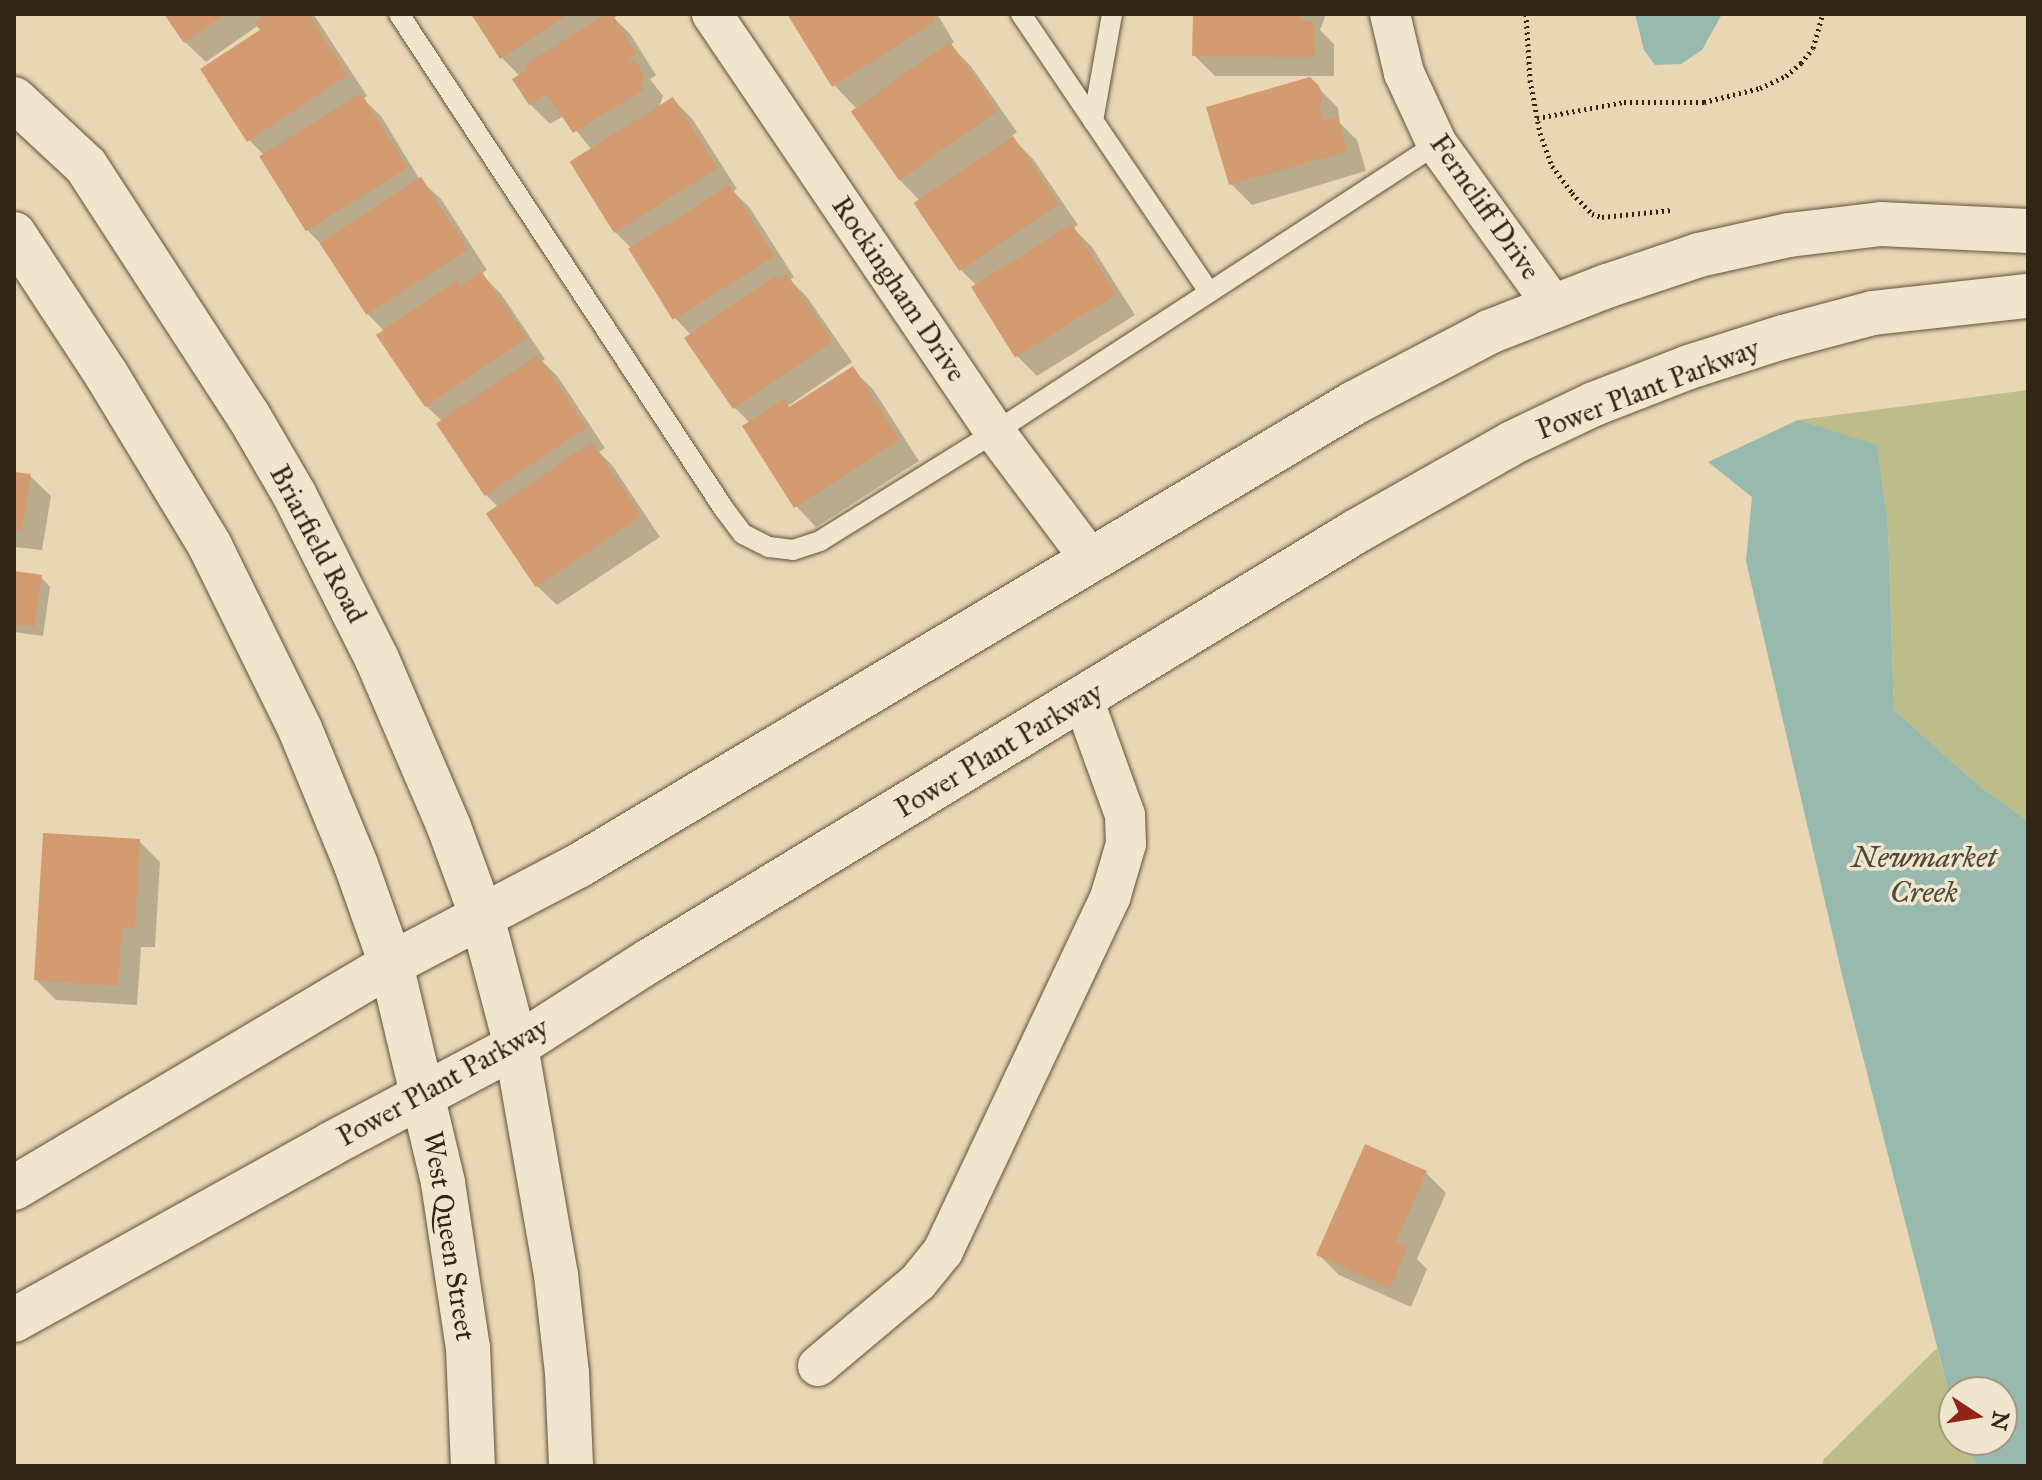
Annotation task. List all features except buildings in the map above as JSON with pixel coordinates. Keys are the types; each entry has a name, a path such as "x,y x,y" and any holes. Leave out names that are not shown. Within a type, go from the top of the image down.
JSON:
{"main road":[{"name":"Briarfield Road","path":"14,99 86,166 205,347 294,494 384,673 449,827 482,917 516,1046"},
{"path":"14,1188 391,964 578,866 1354,403 1489,332 1699,255 1789,235 1881,224 2028,231"},
{"path":"14,234 131,413 210,546 300,729 356,865 391,964"},
{"name":"Power Plant Parkway","path":"14,1320 516,1046 649,961 1355,532 1512,443 1594,404 1689,367 1873,313 1965,300 2028,296"},
{"name":"West Queen Street","path":"391,964 425,1095 443,1183 468,1348 473,1466"},
{"path":"516,1046 556,1275 567,1373 571,1466"}],"street":[{"name":"Rockingham Drive","path":"712,14 995,432 1091,560"},
{"name":"Ferncliff Drive","path":"1390,14 1404,73 1437,144 1554,306"},
{"path":"818,1366 918,1282 943,1251 1110,898 1126,844 1125,815 1083,699"}],"lane":[{"path":"399,14 743,534 769,547 793,550 820,541 995,432 1437,144"},
{"path":"1021,14 1209,292"},
{"path":"1093,121 1112,14"}],"path":[{"path":"1526,14 1530,80 1537,118 1552,166 1592,214 1602,217 1684,208"},
{"path":"1537,118 1614,103 1704,102 1760,88 1786,76 1801,63 1813,48 1823,14"}],"green space":[{"path":"2028,390 2028,821 1978,785 1894,710 1888,528 1877,446 1798,420"},
{"path":"1937,1348 1944,1376 1938,1376 1938,1456 1973,1456 1977,1466 1822,1466 1824,1459"}],"water":[{"path":"1635,14 1722,14 1702,50 1681,64 1655,65 1644,50"},
{"name":"Newmarket Creek","path":"1798,420 1877,445 1888,528 1894,710 1978,785 2028,821 2028,1466 1977,1466 1973,1456 2018,1456 2018,1376 1945,1376 1842,975 1746,561 1752,497 1708,462"}]}
